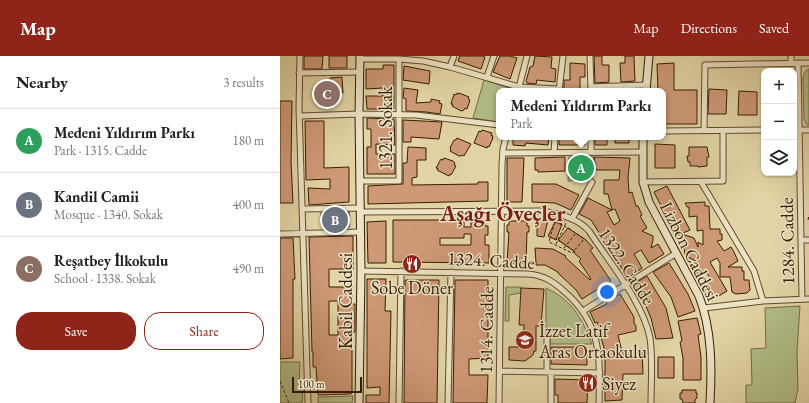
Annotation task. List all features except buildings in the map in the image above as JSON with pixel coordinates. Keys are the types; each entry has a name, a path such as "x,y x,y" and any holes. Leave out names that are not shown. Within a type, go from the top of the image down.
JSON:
{"main road":[{"path":"645,56 646,85"},
{"path":"646,85 649,56"},
{"path":"646,85 652,56"},
{"name":"Kabil Caddesi","path":"359,403 361,271 359,114 360,57"},
{"name":"Lizbon Caddesi","path":"643,140 643,182 652,210 699,296 704,308 711,352 710,403"}],"street":[{"path":"300,56 299,74 308,403"},
{"path":"450,67 454,56"},
{"path":"487,77 494,56"},
{"path":"518,88 527,56"},
{"path":"559,88 563,56"},
{"path":"590,56 590,88"},
{"path":"791,56 791,63"},
{"path":"360,57 399,59 415,58 487,77 515,88"},
{"name":"1321. Sokak","path":"360,181 399,180 399,59"},
{"name":"1284. Cadde","path":"798,63 797,130 802,299"},
{"path":"704,131 704,65 809,63"},
{"path":"299,74 359,72"},
{"path":"604,88 646,85"},
{"path":"300,116 399,114 496,125"},
{"path":"666,130 761,130"},
{"path":"797,130 809,130"},
{"path":"643,182 723,181 723,131"},
{"name":"1314. Cadde","path":"499,403 503,153 505,140"},
{"path":"554,153 555,140"},
{"path":"590,152 591,140"},
{"path":"503,153 643,152"},
{"path":"572,219 592,182"},
{"path":"701,182 754,271 763,301"},
{"name":"1322. Cadde","path":"303,209 544,212 572,219 581,224 589,231 625,285 643,317 650,339 650,403"},
{"path":"280,234 360,232"},
{"path":"801,240 809,240"},
{"path":"583,311 675,254"},
{"name":"1324. Cadde","path":"361,271 501,273 531,274 544,277 572,298 583,311 590,325 596,343 600,373 599,403"},
{"path":"399,403 401,271"},
{"path":"448,403 451,272"},
{"path":"704,308 763,301 809,299"},
{"path":"547,339 551,403"},
{"path":"500,371 600,373"}],"path":[{"path":"570,152 579,166 584,167"},
{"path":"590,152 584,167 592,182"},
{"path":"579,166 576,172 578,176 584,176 586,173"},
{"path":"808,220 809,215"},
{"path":"555,222 565,226 576,232 584,239 572,253 549,242 555,222"},
{"path":"555,244 565,226"},
{"path":"564,249 576,232"},
{"path":"550,237 558,240 574,251"},
{"path":"280,381 289,403"}],"green space":[{"path":"808,69 809,125 807,125 804,119 803,77"},
{"path":"484,80 509,88 496,88 496,122 473,118"},
{"path":"569,157 594,157 592,179 568,181"},
{"path":"506,287 521,287 521,293 509,295 509,321 505,321"},
{"path":"546,288 570,304 580,318 592,344 550,344 550,337 546,336"},
{"path":"800,306 797,352 798,389 795,403 746,403 746,385 752,385 751,349 766,348 765,308"},
{"path":"280,362 300,362 299,385 303,388 302,403 280,403"},
{"path":"353,396 352,403 318,403 318,397"}],"place":[{"name":"Reşatbey İlkokulu","path":"327,94"},
{"name":"Medeni Yıldırım Parkı","path":"581,168"},
{"name":"Kandil Camii","path":"335,220"},
{"name":"Sobe Döner","path":"412,264"},
{"name":"İzzet Latif Aras Ortaokulu","path":"525,340"},
{"name":"Siyez","path":"588,383"}],"district":[{"name":"Aşağı Öveçler","path":"503,213"}]}
